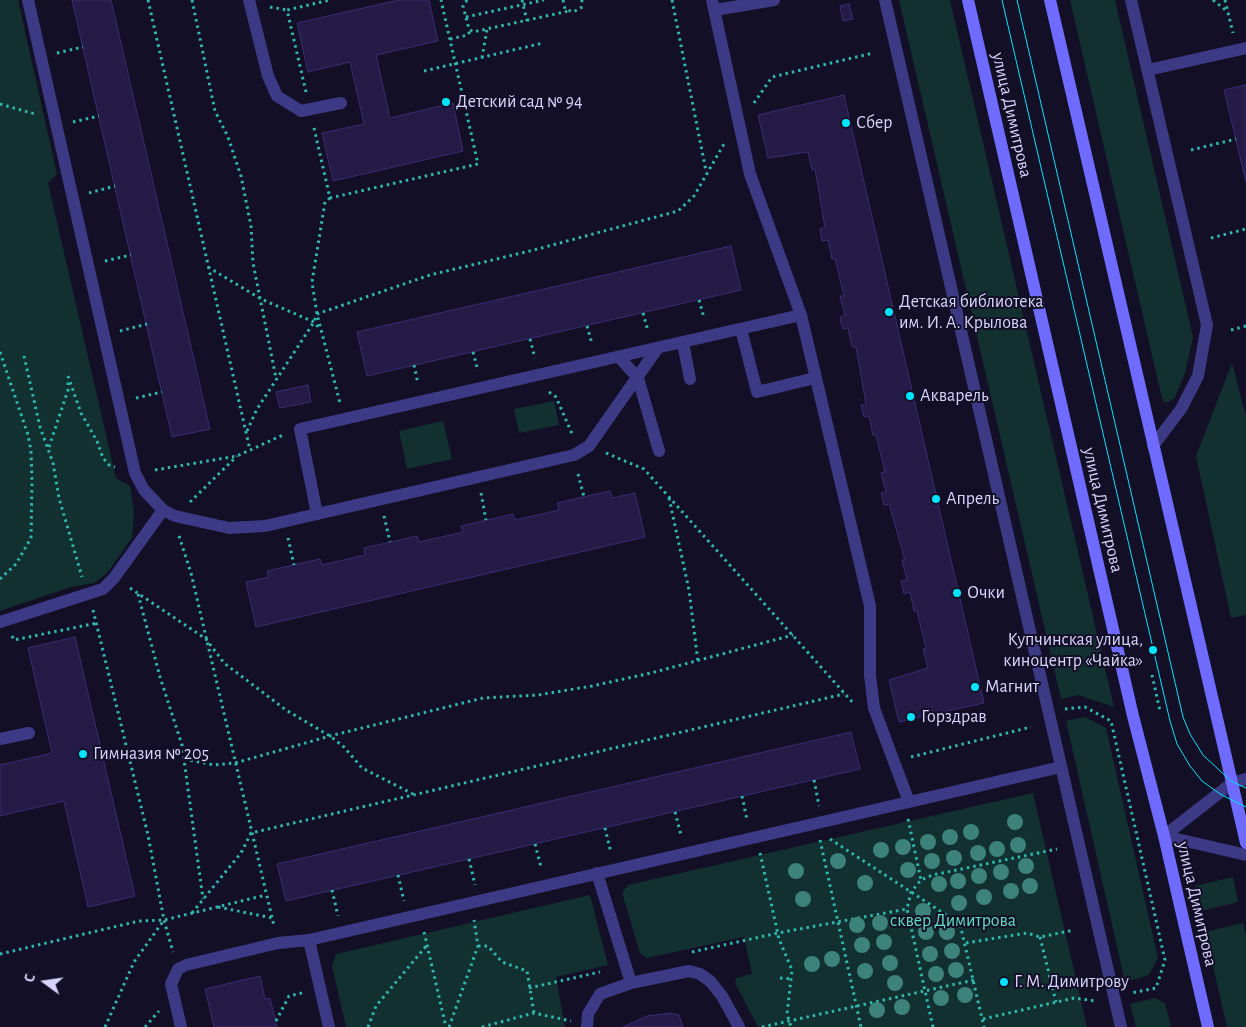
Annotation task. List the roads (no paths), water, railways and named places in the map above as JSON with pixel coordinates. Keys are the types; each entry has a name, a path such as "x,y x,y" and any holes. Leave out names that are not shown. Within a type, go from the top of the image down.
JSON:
{"street":[{"path":"28,0 135,473 148,495 163,510 175,516 229,528 266,526 478,478 581,451 638,378 657,349"},
{"path":"249,0 268,76 276,96 301,111 341,103"},
{"path":"774,0 713,5 738,126 754,188 801,315 870,606 870,675 874,708 909,802"},
{"path":"885,0 1121,1027"},
{"name":"улица Димитрова","path":"968,0 1133,716 1164,836 1208,1027"},
{"path":"1050,0 1246,843"},
{"path":"1131,0 1207,325 1198,376 1181,410 1153,446"},
{"path":"1148,70 1246,48"},
{"path":"317,514 300,429 801,315"},
{"path":"742,328 757,392 815,378"},
{"path":"683,343 690,379"},
{"path":"619,357 638,378 659,451"},
{"path":"2,622 103,589 114,578 163,510"},
{"path":"0,740 29,733"},
{"path":"181,1027 171,984 178,969 186,965 278,943 309,940 1061,767"},
{"path":"1164,836 1232,783 1246,779"},
{"path":"1164,836 1246,856"},
{"path":"597,873 630,983"},
{"path":"309,940 329,1027"},
{"path":"587,1025 588,1014 600,994 630,983 689,971 700,974 710,981 722,996 739,1027"}],"tram line":[{"path":"1002,0 1170,721 1177,744 1190,766 1202,781 1220,794 1246,807"},
{"path":"1017,0 1183,717 1190,734 1203,755 1231,781 1246,788"}],"place":[{"name":"Детский сад № 94","path":"446,102"},
{"name":"Сбер","path":"846,123"},
{"name":"Детская библиотека им. И. А. Крылова","path":"889,312"},
{"name":"Акварель","path":"910,396"},
{"name":"Апрель","path":"936,499"},
{"name":"Очки","path":"957,593"},
{"name":"Купчинская улица, киноцентр «Чайка»","path":"1153,650"},
{"name":"Магнит","path":"975,687"},
{"name":"Горздрав","path":"911,717"},
{"name":"Гимназия № 205","path":"83,754"},
{"name":"Г. М. Димитрову","path":"1004,982"}],"park label":[{"name":"сквер Димитрова","path":"953,921"}]}
